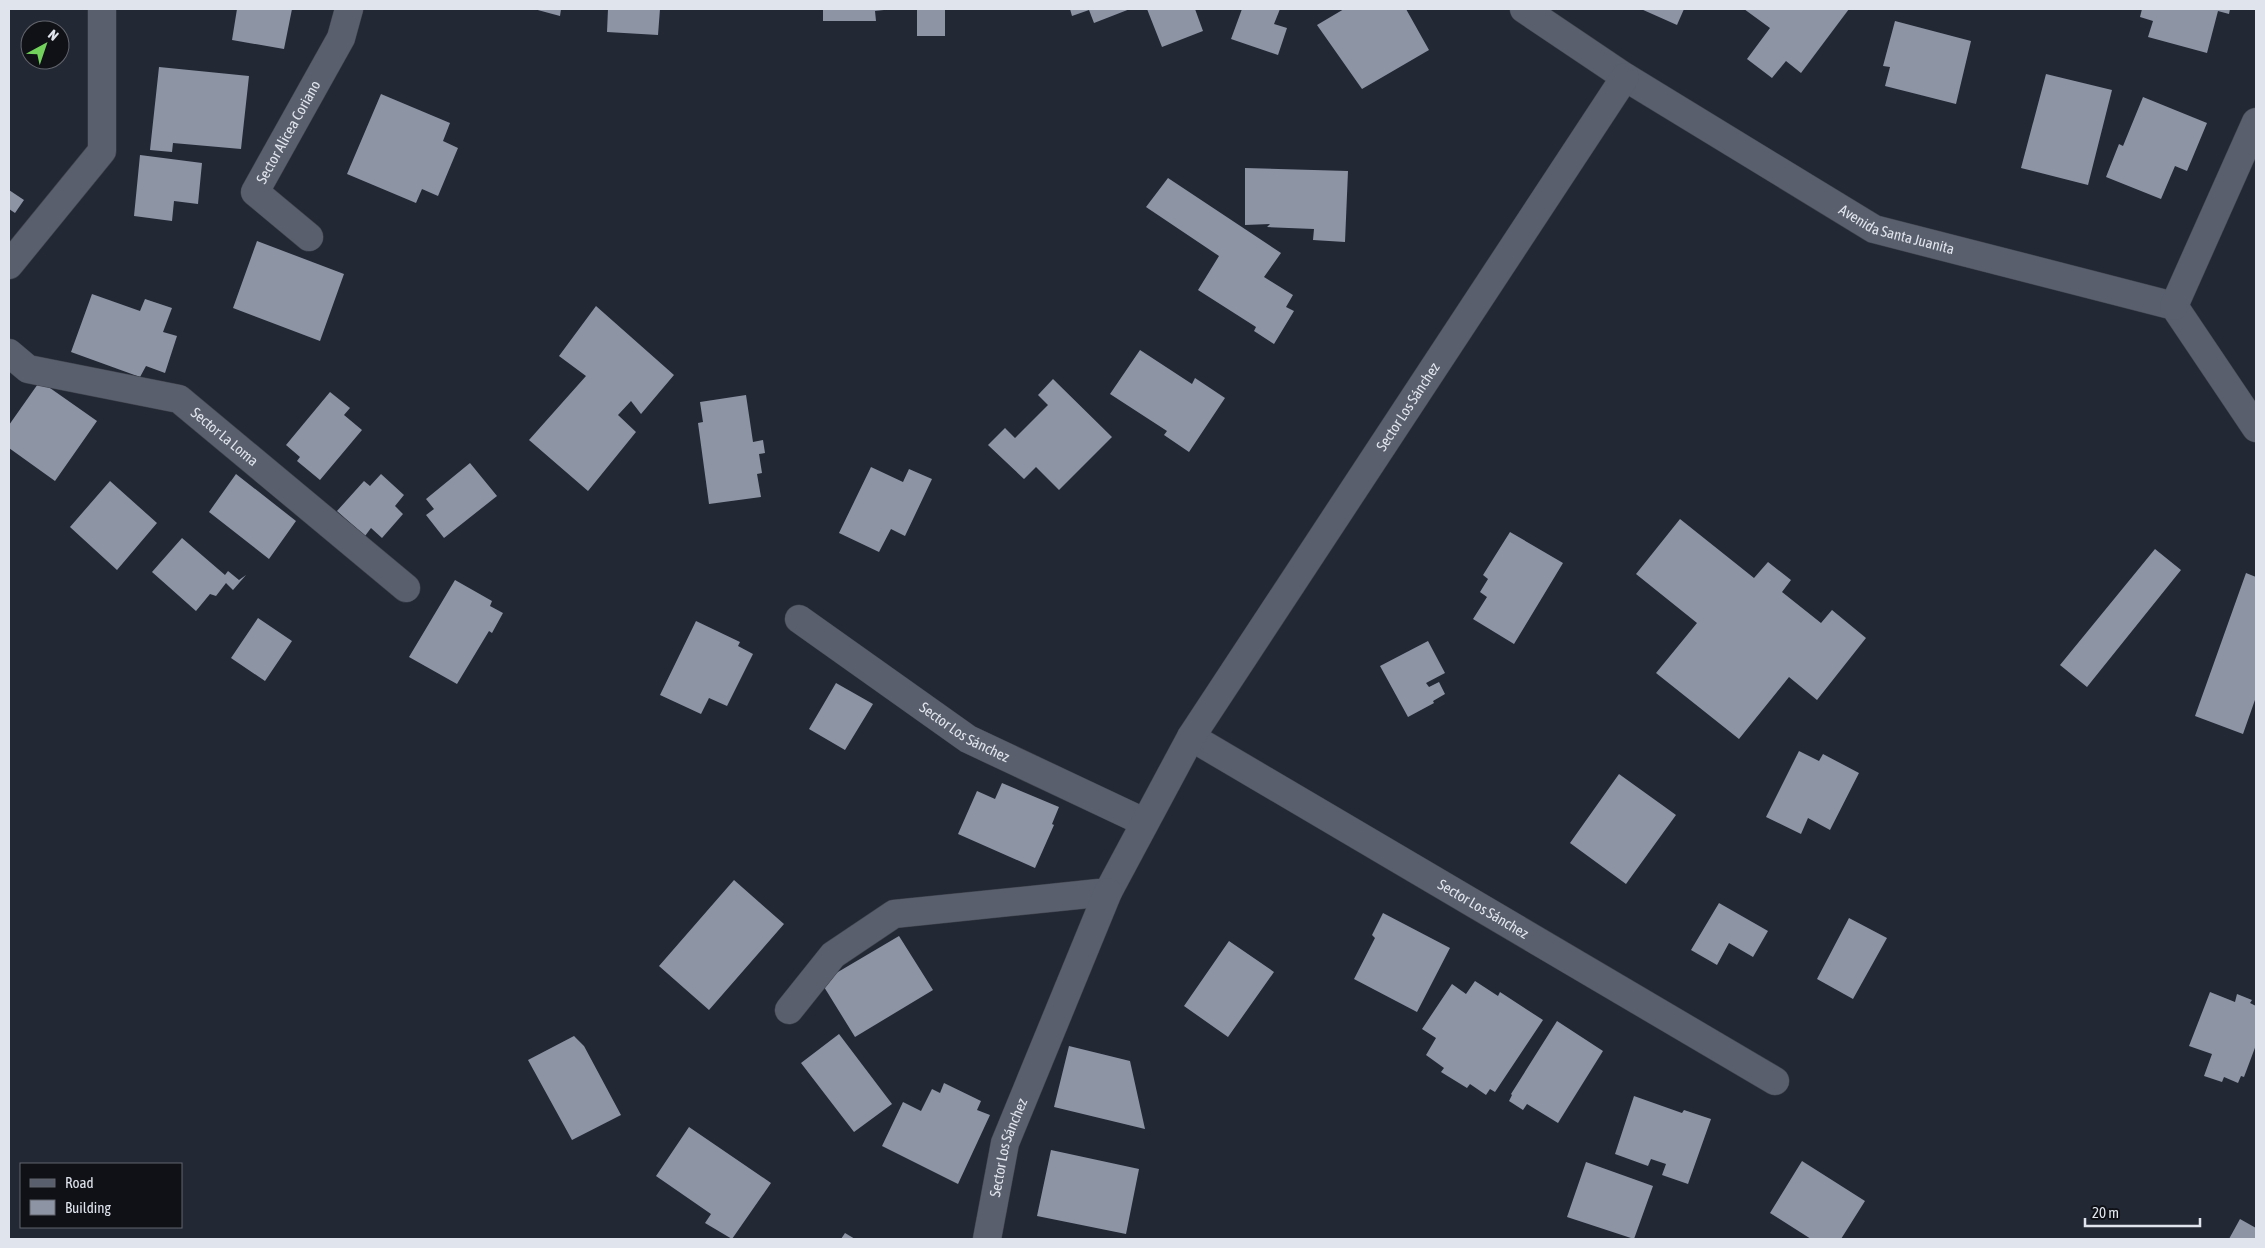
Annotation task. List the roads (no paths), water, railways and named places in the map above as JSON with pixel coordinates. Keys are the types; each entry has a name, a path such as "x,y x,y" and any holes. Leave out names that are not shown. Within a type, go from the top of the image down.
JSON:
{"street":[{"path":"9,265 102,151 102,9"},
{"name":"Sector Alicea Coriano","path":"309,237 255,192 341,38 349,9"},
{"name":"Avenida Santa Juanita","path":"1524,9 1626,77 1874,229 2174,306"},
{"name":"Sector Los Sánchez","path":"987,1239 1005,1143 1108,892 1144,822 1191,737 1626,77"},
{"path":"2256,122 2174,306 2256,428"},
{"name":"Sector La Loma","path":"9,353 28,369 179,399 406,588"},
{"name":"Sector Los Sánchez","path":"799,618 968,739 1144,822"},
{"name":"Sector Los Sánchez","path":"1191,737 1775,1081"},
{"path":"789,1010 832,955 894,914 1108,892"}]}
